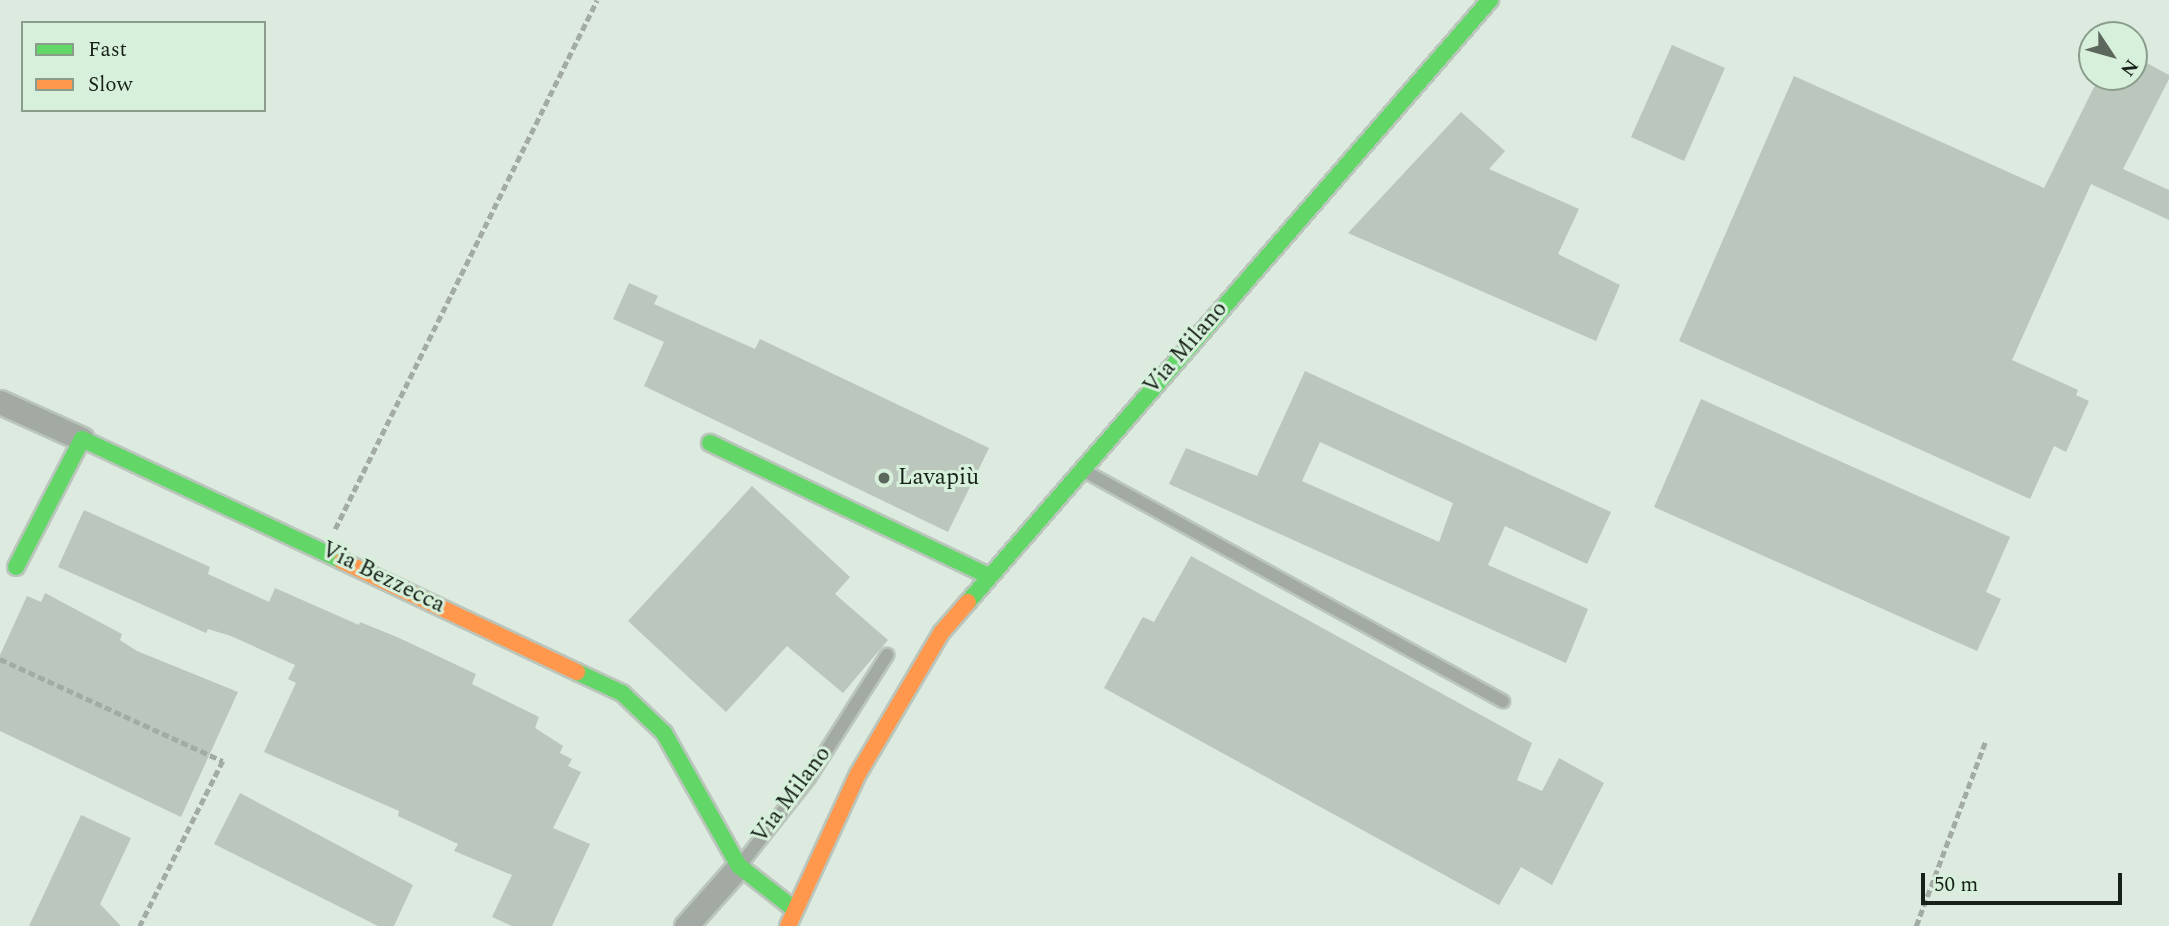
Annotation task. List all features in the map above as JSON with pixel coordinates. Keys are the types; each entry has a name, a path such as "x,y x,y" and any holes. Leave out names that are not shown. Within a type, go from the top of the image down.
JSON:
{"street":[{"name":"Via Milano","path":"788,926 858,774 941,633 987,575 1490,0"},
{"path":"0,402 82,439 16,567"},
{"name":"Via Bezzecca","path":"82,439 328,551 622,693 664,733 738,866"},
{"path":"710,443 987,575"},
{"name":"Via Milano","path":"685,926 738,866"},
{"path":"738,866 794,909"}],"lane":[{"path":"1080,469 1503,701"},
{"name":"Via Milano","path":"738,866 809,778 887,655"}],"path":[{"path":"328,551 339,514 597,0"},
{"path":"0,659 223,761 140,926"},
{"path":"1916,926 1986,740"}],"building":[{"path":"1672,45 1725,68 1684,161 1631,137"},
{"path":"2148,64 2169,75 2123,169 2169,190 2169,220 2091,184 2012,360 2078,390 2076,395 2089,401 2066,452 2054,446 2030,499 1679,341 1794,76 2044,188 2092,91 2148,91"},
{"path":"1461,112 1505,151 1489,169 1579,209 1558,254 1620,285 1596,341 1348,233"},
{"path":"629,283 658,296 654,304 755,349 760,339 989,448 948,532 644,386 664,342 613,319"},
{"path":"1305,371 1611,512 1587,564 1505,526 1488,565 1588,609 1566,663 1169,484 1186,448 1257,476","holes":["1320,442 1453,503 1439,542 1302,481"]},
{"path":"1701,399 2010,537 1986,592 2001,599 1977,651 1654,507"},
{"path":"752,486 850,577 835,594 888,640 843,693 787,646 726,712 628,621"},
{"path":"84,510 210,567 208,574 269,602 275,588 359,625 360,622 397,637 476,674 472,684 539,717 535,728 563,746 560,753 572,759 568,766 581,772 553,828 590,844 552,926 512,926 492,917 512,875 454,851 458,844 398,816 399,811 264,752 296,683 288,679 295,665 231,636 208,629 206,633 58,567"},
{"path":"1191,556 1532,743 1517,780 1542,791 1559,758 1604,783 1552,885 1521,867 1499,905 1104,688 1141,620 1143,617 1154,622"},
{"path":"45,593 122,634 120,640 137,651 238,692 181,817 0,731 0,655 27,596 41,602"},
{"path":"240,793 413,885 394,926 378,926 214,844"},
{"path":"81,815 131,838 100,904 121,926 29,926"}],"traffic: fast":[{"path":"968,602 1490,0"},
{"path":"16,567 82,439 342,561"},
{"path":"710,443 987,575"},
{"path":"577,672 622,693 664,733 739,866 794,909"}],"traffic: slow":[{"path":"342,561 577,672"},
{"path":"788,926 858,774 941,633 968,602"}],"place":[{"name":"Lavapiù","path":"884,478"}]}
